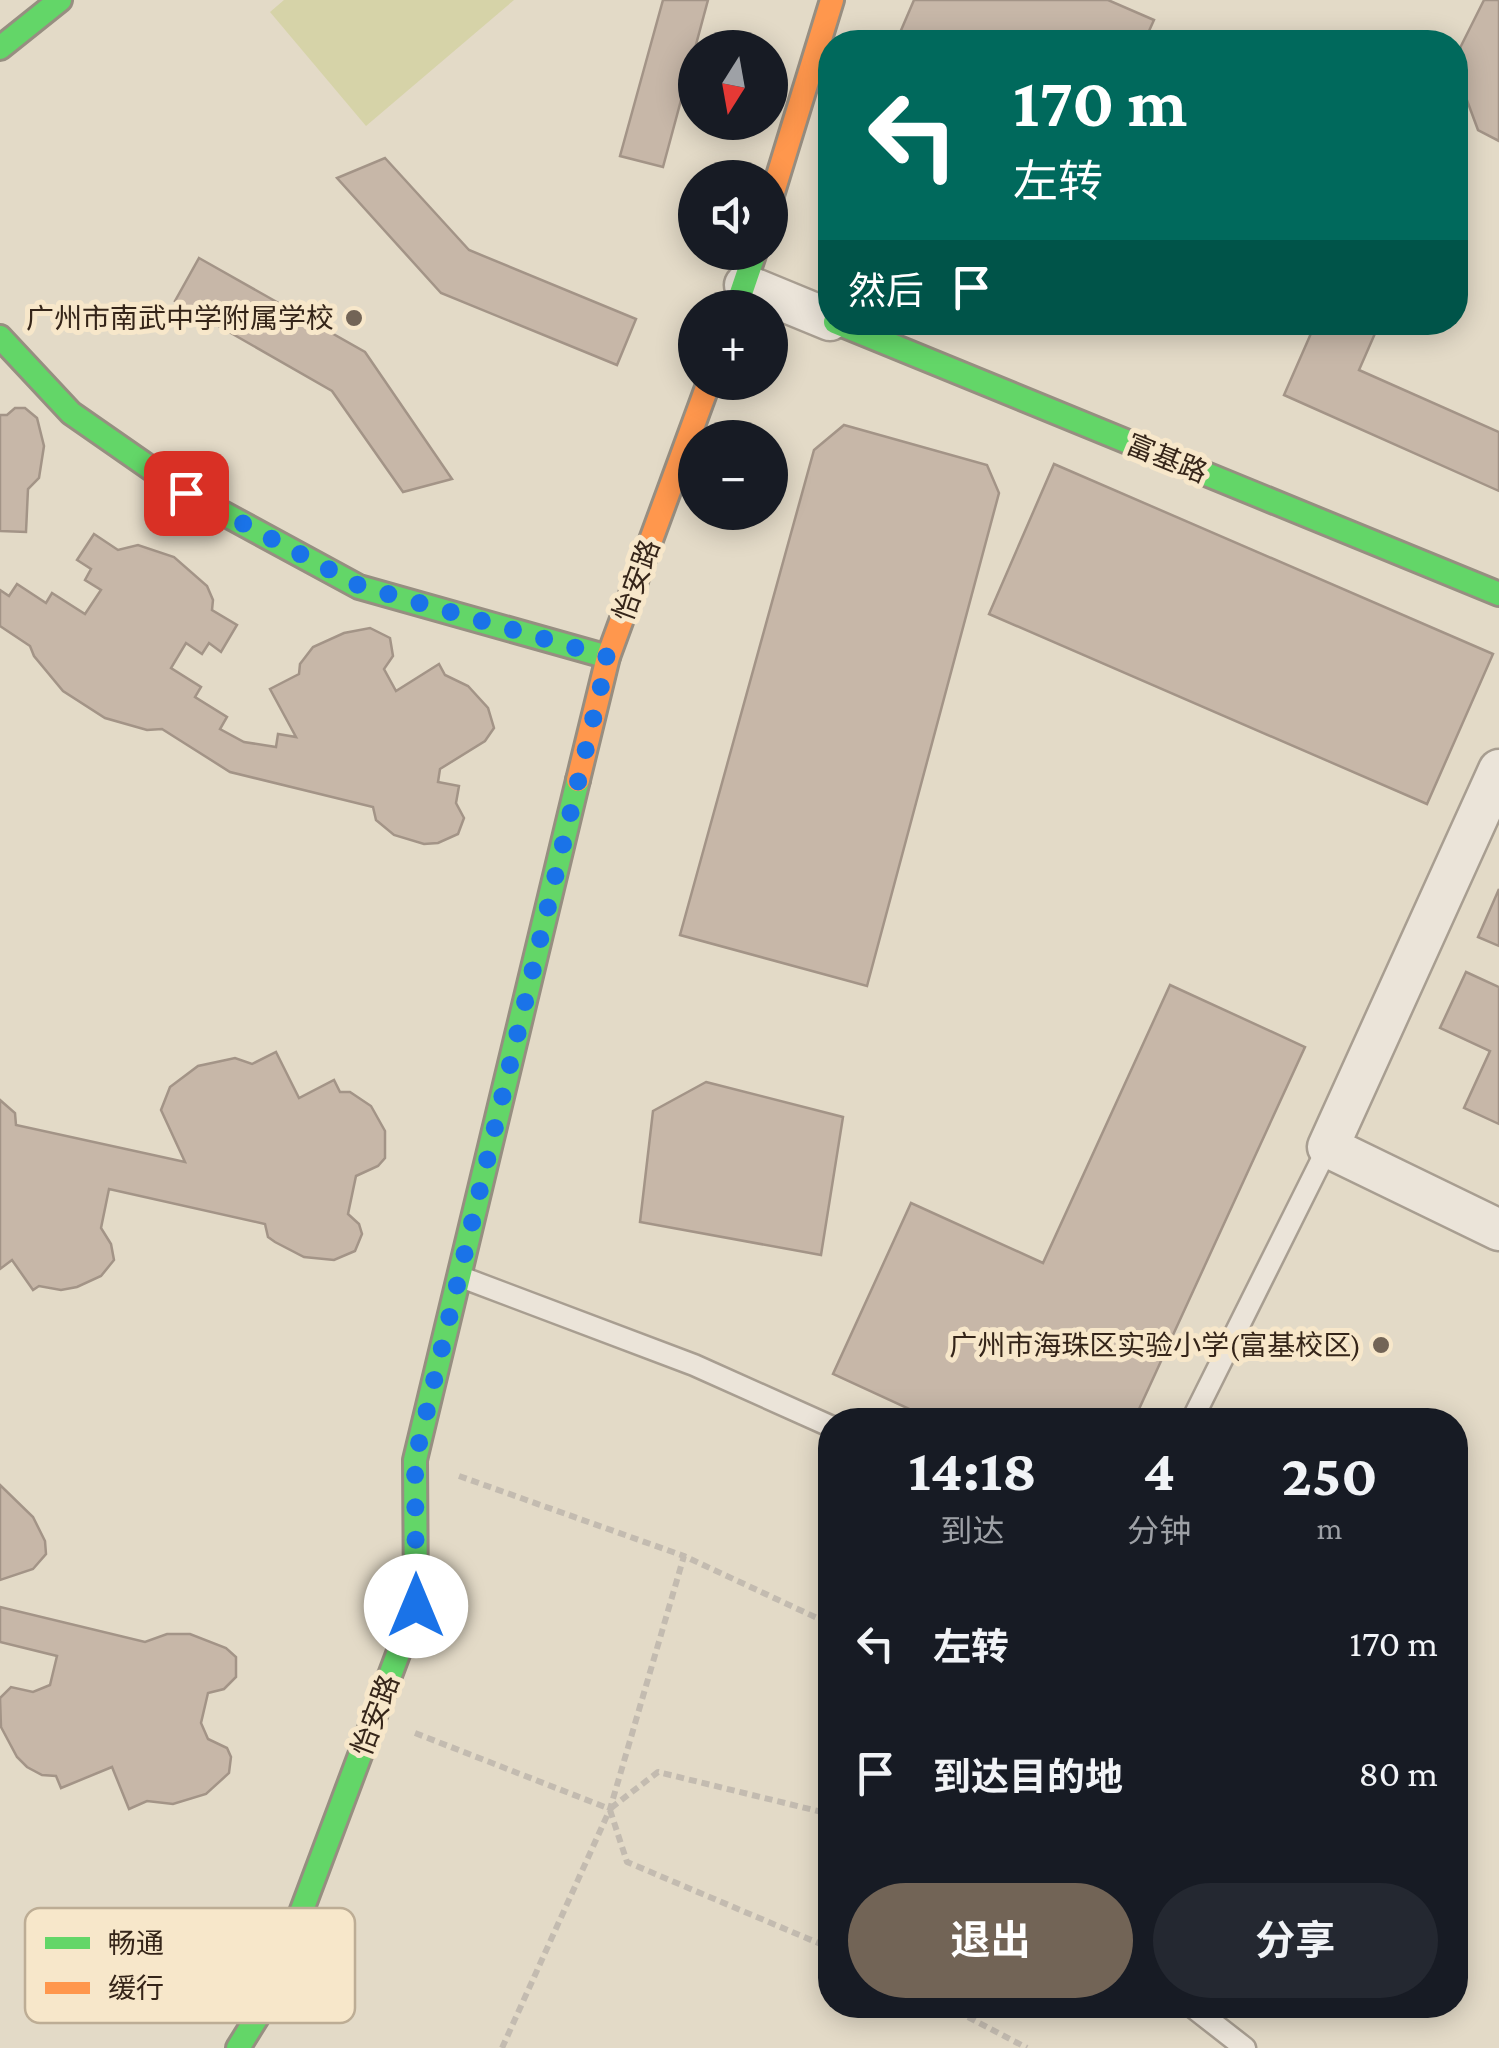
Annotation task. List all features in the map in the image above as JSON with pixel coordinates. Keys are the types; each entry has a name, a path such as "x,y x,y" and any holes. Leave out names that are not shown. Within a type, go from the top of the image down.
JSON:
{"street":[{"path":"0,48 60,0"},
{"path":"823,30 832,0"},
{"path":"783,160 818,46"},
{"name":"富基路","path":"745,282 818,314"},
{"name":"富基路","path":"867,335 1499,594"},
{"path":"0,337 71,413 186,493 360,586 608,657"},
{"name":"怡安路","path":"303,1908 416,1606 415,1460 608,657 702,400"},
{"path":"1499,770 1328,1147 1499,1230"},
{"name":"怡安路","path":"238,2048 254,2023"}],"lane":[{"path":"1198,1408 1328,1147"},
{"path":"459,1276 694,1365 818,1421"},
{"path":"1207,2018 1245,2048"}],"path":[{"path":"415,1460 684,1556 818,1618"},
{"path":"502,2048 610,1809 684,1556"},
{"path":"374,1718 610,1809"},
{"path":"610,1809 658,1772 818,1811"},
{"path":"610,1809 627,1862 818,1943"},
{"path":"970,2018 1027,2048"}],"shaded area":[{"path":"284,0 514,0 366,126 270,12"}],"building":[{"path":"663,0 708,0 700,30 678,30 678,111 663,167 620,156"},
{"path":"914,0 1108,0 1154,20 1149,30 901,30"},
{"path":"1484,0 1499,0 1499,141 1478,130 1468,103 1468,32"},
{"path":"385,158 469,250 636,319 617,365 441,293 337,178"},
{"path":"199,258 365,352 452,479 403,492 332,391 175,301"},
{"path":"1310,335 1374,335 1359,370 1499,432 1499,491 1284,395"},
{"path":"25,408 37,418 44,446 39,478 28,489 26,532 0,531 0,415"},
{"path":"844,425 987,465 999,493 867,986 680,935 814,450"},
{"path":"1054,464 1493,654 1427,804 989,614"},
{"path":"94,534 118,550 138,545 174,557 207,586 213,600 212,610 237,625 221,652 209,643 202,654 186,643 171,668 201,687 195,697 227,717 220,729 244,742 276,747 278,734 296,737 270,689 299,674 300,664 313,647 344,633 370,628 390,638 393,656 384,669 396,691 439,664 445,675 468,686 488,708 494,728 485,741 440,769 438,782 459,786 456,803 464,818 458,834 424,844 394,835 376,820 373,807 230,772 162,729 147,730 105,718 63,691 30,646 0,626 0,590 9,596 17,584 46,603 52,593 85,614 101,590 85,580 91,569 77,560"},
{"path":"1499,889 1499,946 1478,937"},
{"path":"1466,972 1499,987 1499,1124 1464,1108 1490,1051 1440,1028"},
{"path":"1170,985 1305,1047 1140,1408 907,1408 833,1374 911,1203 1043,1263"},
{"path":"276,1052 299,1098 334,1080 340,1092 350,1092 371,1106 385,1131 385,1158 378,1166 356,1176 348,1214 359,1224 362,1234 355,1251 334,1260 304,1257 268,1237 265,1224 109,1189 101,1228 111,1244 114,1260 101,1276 77,1287 61,1290 39,1286 33,1290 12,1260 0,1269 0,1100 15,1113 16,1125 185,1162 161,1110 170,1087 198,1066 235,1058 252,1064"},
{"path":"706,1082 843,1117 821,1255 640,1222 653,1111"},
{"path":"0,1485 33,1517 45,1541 46,1554 33,1569 0,1580"},
{"path":"0,1607 145,1642 167,1634 190,1634 226,1648 236,1657 236,1677 224,1689 208,1693 201,1723 208,1739 227,1748 231,1757 229,1773 206,1794 173,1804 147,1801 129,1809 112,1767 61,1788 56,1776 42,1775 27,1767 1,1727 0,1698 11,1687 33,1692 50,1685 57,1656 0,1642"}],"traffic: fast":[{"path":"0,48 60,0"},
{"path":"742,290 749,270"},
{"path":"867,335 1499,594"},
{"path":"0,337 71,413 186,493 359,587 608,657"},
{"path":"303,1908 416,1606 415,1460 578,780"},
{"path":"238,2048 254,2023"}],"traffic: slow":[{"path":"823,30 832,0"},
{"path":"783,160 818,46"},
{"path":"578,780 608,657 702,400"}],"place":[{"name":"广州市南武中学附属学校","path":"354,318"},
{"name":"广州市海珠区实验小学(富基校区)","path":"1381,1345"}],"route":[{"path":"186,493 360,586 608,657 415,1460 416,1606"}]}
